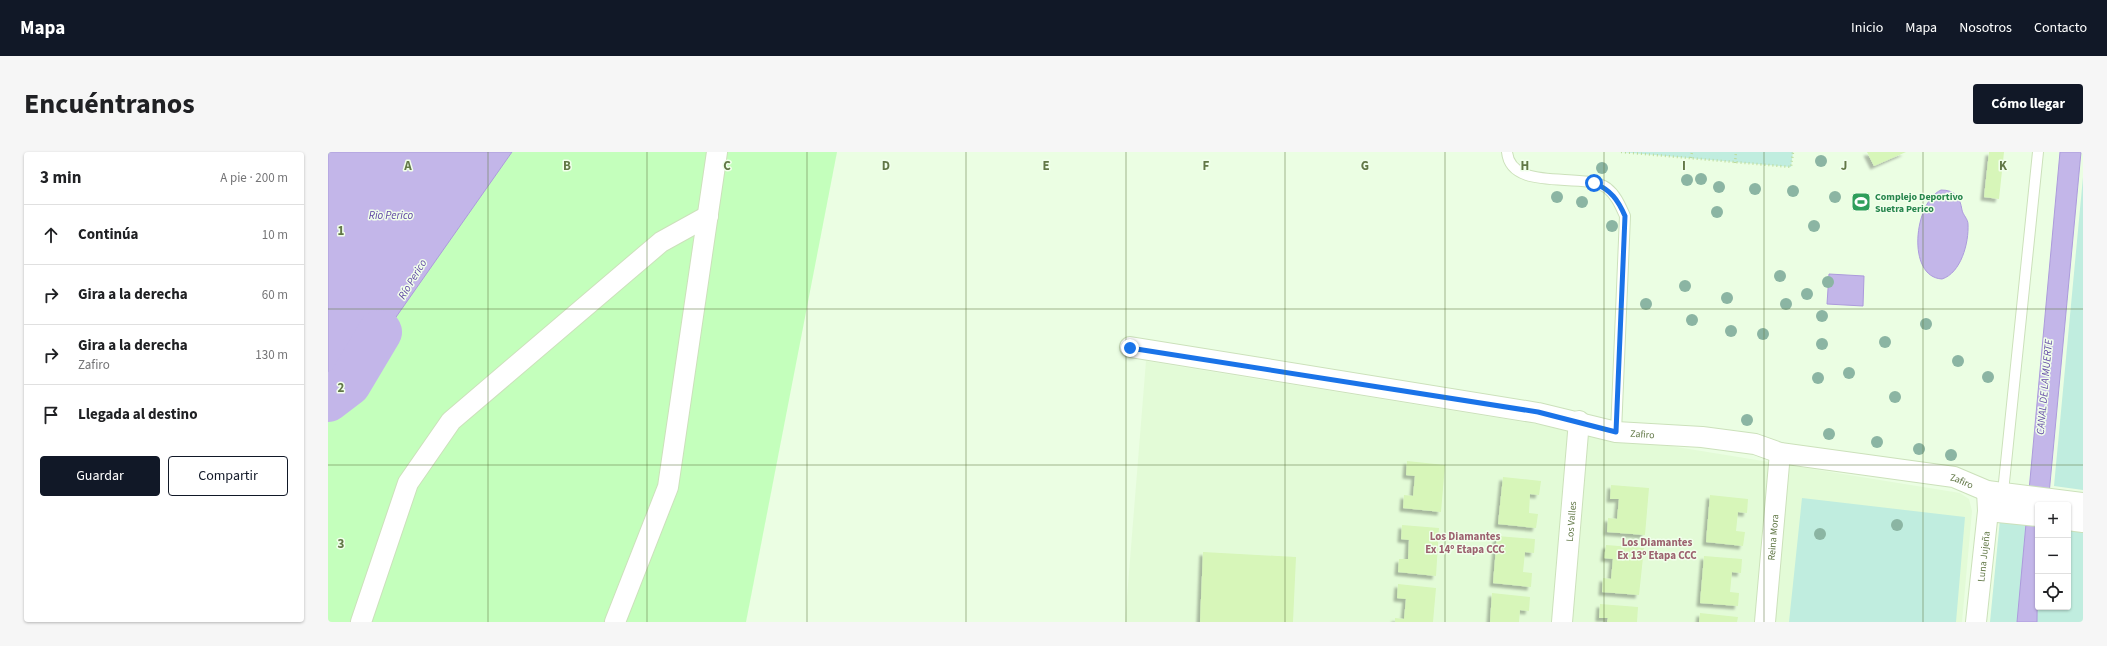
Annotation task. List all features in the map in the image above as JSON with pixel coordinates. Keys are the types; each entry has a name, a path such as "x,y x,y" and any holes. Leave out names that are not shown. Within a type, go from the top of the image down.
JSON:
{"street":[{"path":"615,622 668,487 717,152"},
{"path":"361,622 377,569 408,483 451,421 662,242 708,216"},
{"name":"Zafiro","path":"1130,348 1419,393 1579,421 1616,432 1702,437 1756,444 1780,453 1954,477 2009,503 2053,499 2083,503"},
{"name":"Los Valles","path":"1562,622 1579,421"},
{"name":"Reina Mora","path":"1765,622 1780,453"},
{"name":"Luna Jujeña","path":"1976,622 2009,503"},
{"path":"2071,520 2083,522"}],"lane":[{"path":"1507,152 1507,157 1516,169 1528,175 1594,183 1606,188 1617,199 1625,216 1616,432"},
{"path":"2009,503 2038,152"}],"path":[{"path":"1621,152 1791,167 1793,152"},
{"path":"1691,158 1692,152"},
{"path":"1735,163 1736,152"}],"shaded area":[{"path":"1621,152 1793,152 1791,167"},
{"path":"2083,177 2083,490 2054,486"},
{"path":"1146,361 1960,493 1969,499 1972,511 1962,622 1125,622"},
{"path":"1802,498 1965,517 1956,622 1789,622"},
{"path":"2000,519 2035,524 2035,610 2071,610 2071,528 2083,530 2083,622 1990,622"}],"sand":[{"path":"328,152 837,152 746,622 328,622"}],"water":[{"name":"Rio Perico","path":"328,152 512,152 349,384 328,400"},
{"name":"CANAL DE LA MUERTE","path":"2060,152 2081,152 2048,502 2035,502 2035,610 2037,610 2037,622 2017,622"},
{"path":"1941,190 1950,191 1956,195 1960,201 1968,224 1967,240 1959,264 1949,276 1942,279 1931,275 1923,266 1919,253 1918,238 1920,223 1925,209 1932,197"},
{"path":"1829,274 1864,276 1863,306 1827,304"}],"building":[{"path":"1867,152 1906,152 1874,166"},
{"path":"1989,152 2004,152 1999,199 1984,197"},
{"path":"1407,461 1445,465 1441,512 1403,508 1404,495 1413,496 1415,476 1406,475"},
{"path":"1503,477 1541,481 1539,495 1530,494 1529,513 1538,514 1536,528 1498,524"},
{"path":"1611,485 1649,488 1645,535 1607,532 1608,518 1617,519 1619,499 1610,499"},
{"path":"1710,495 1748,499 1747,513 1738,512 1736,531 1745,532 1743,546 1706,542"},
{"path":"1402,525 1439,528 1436,576 1398,572 1399,559 1408,559 1409,540 1401,539"},
{"path":"1497,536 1535,539 1534,553 1525,552 1523,572 1532,573 1531,587 1493,583"},
{"path":"1606,545 1644,548 1639,595 1602,592 1603,578 1611,579 1613,559 1604,558"},
{"path":"1203,552 1296,557 1293,622 1200,622"},
{"path":"1704,556 1742,559 1741,573 1732,572 1730,592 1739,593 1738,606 1700,603"},
{"path":"1398,584 1436,588 1433,622 1395,622 1395,618 1404,619 1406,599 1397,598"},
{"path":"1492,593 1530,597 1529,611 1520,610 1519,622 1490,622"},
{"path":"1600,604 1638,607 1637,622 1607,622 1608,618 1599,618"},
{"path":"1700,613 1738,617 1737,622 1699,622"}],"waterway":[{"name":"Río Perico","path":"328,400 349,384 380,332"}],"place":[{"name":"Complejo Deportivo Suetra Perico","path":"1861,202"}],"district":[{"name":"Los Diamantes Ex 14º Etapa CCC","path":"1465,542"},
{"name":"Los Diamantes Ex 13º Etapa CCC","path":"1657,548"}],"route":[{"path":"1130,348 1538,412 1579,421 1616,432 1625,216 1617,199 1606,188 1594,183"}]}
